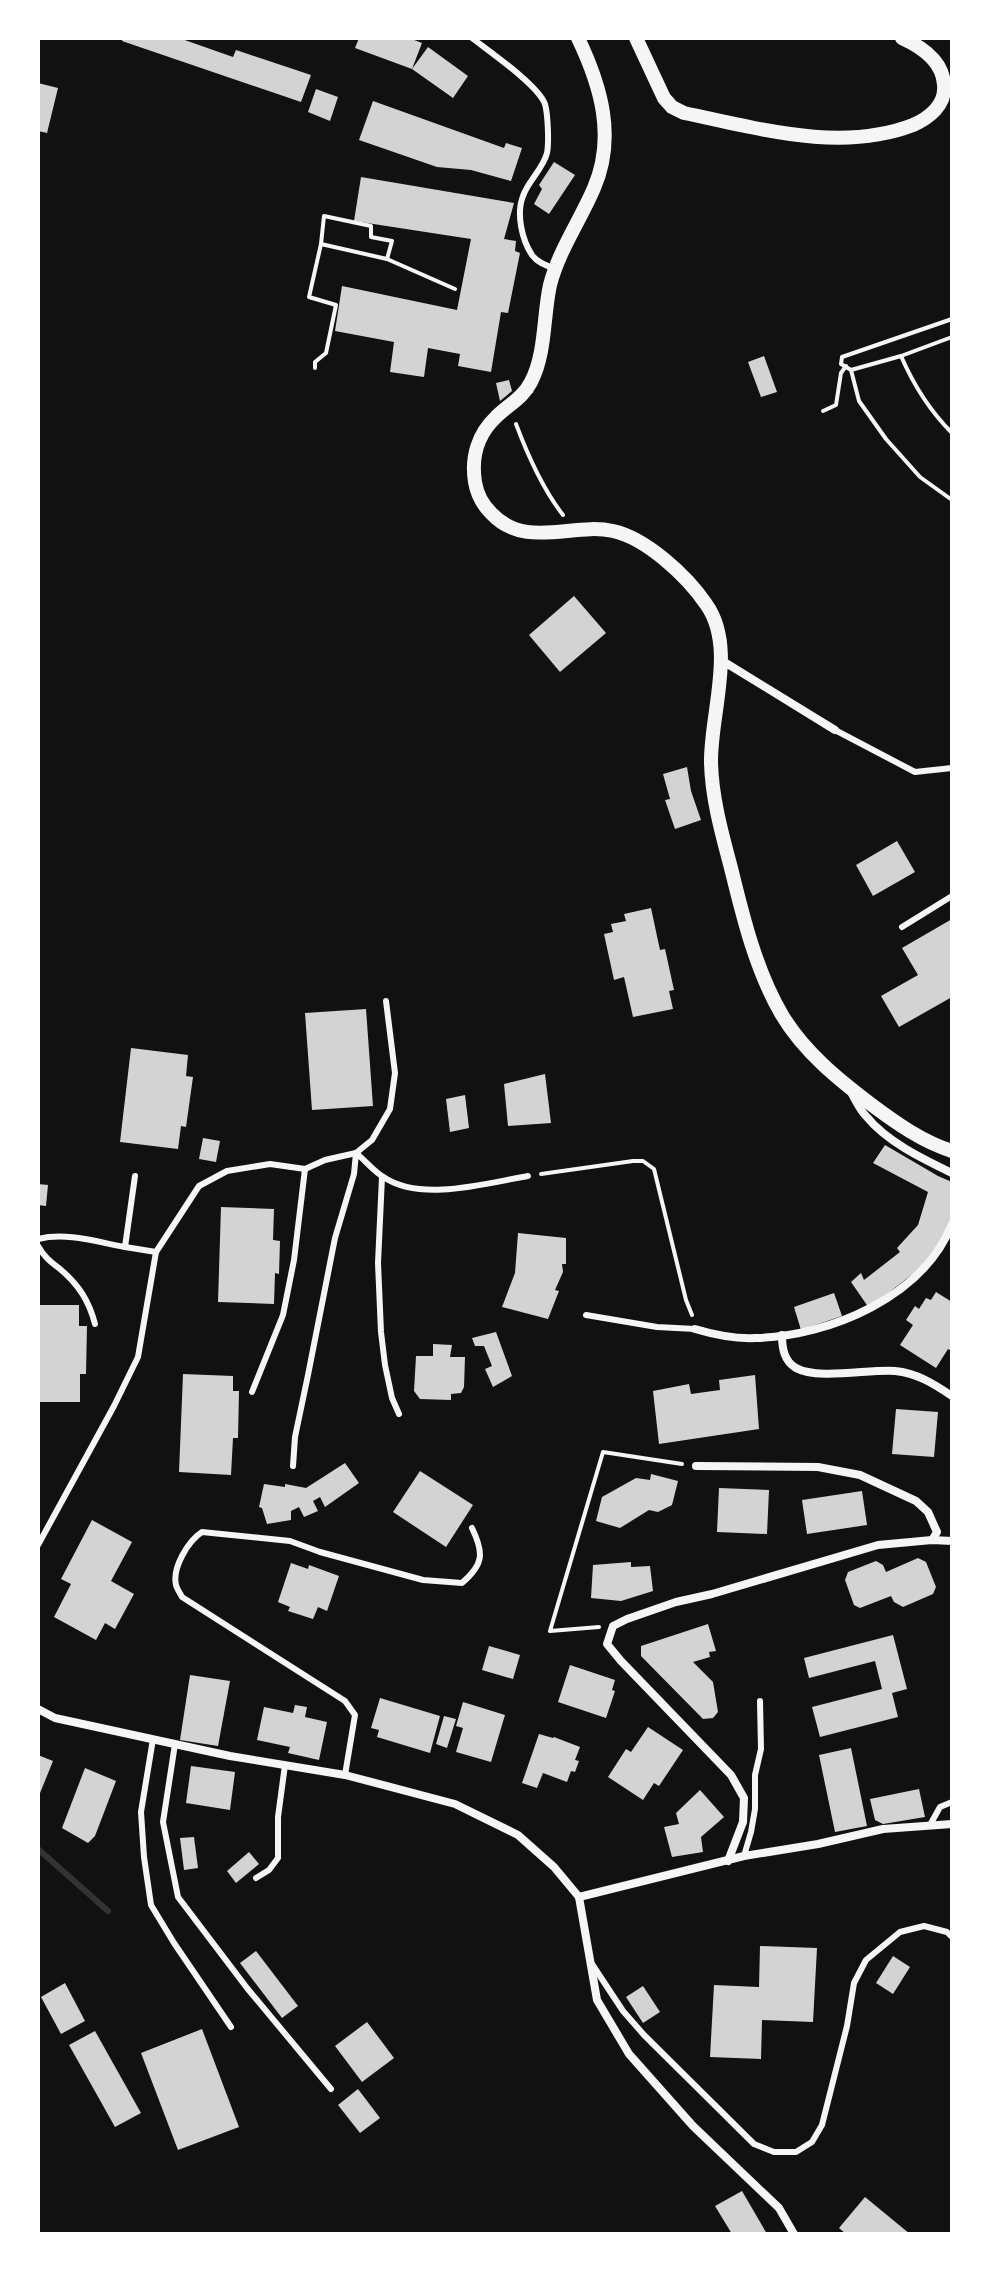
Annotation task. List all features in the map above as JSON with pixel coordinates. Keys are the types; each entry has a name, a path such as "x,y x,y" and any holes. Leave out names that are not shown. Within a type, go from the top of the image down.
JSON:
{"street":[{"path":"578,38 598,89 605,122 605,148 593,190 567,239 550,285 537,368 523,395 495,418 484,432 476,449 475,484 482,503 494,517 511,527 531,533 611,530 637,539 674,568 706,604 716,619 721,660 713,726 712,779 741,909 757,960 782,1016 797,1037 845,1084 909,1130 952,1151"},
{"path":"636,38 664,98 684,113 771,131 835,137 898,130 923,121 934,112 945,87 942,73 934,59 921,47 902,38"},
{"path":"721,660 835,730"},
{"path":"845,1084 866,1116 887,1135 952,1173"},
{"path":"695,1329 719,1336 755,1339 792,1335 849,1318 890,1297 927,1264 940,1248 952,1224"},
{"path":"782,1335 782,1348 796,1368 816,1373 895,1371 913,1374 952,1396"},
{"path":"696,1466 818,1467 860,1475 916,1501 928,1512 937,1532 932,1540"},
{"path":"728,1861 743,1822 744,1798 731,1775 607,1644 613,1626 676,1602 878,1545 952,1541"},
{"path":"38,1709 55,1718 175,1744 345,1775 455,1804 518,1835 554,1867 579,1897 597,2000 629,2054 693,2126 779,2208 794,2234"},
{"path":"579,1897 744,1856 883,1829 952,1824"}],"lane":[{"path":"472,38 521,76 544,101 547,154 522,198 520,216 524,239 533,256 555,270"},
{"path":"835,730 915,772 952,768"},
{"path":"902,927 952,896"},
{"path":"38,1545 138,1357 156,1252 199,1186 227,1171 270,1164 305,1169 325,1160 356,1153 372,1140 390,1109 395,1073 386,1001"},
{"path":"356,1153 382,1177 420,1190 528,1176"},
{"path":"293,1466 298,1421 335,1238 354,1174 356,1153"},
{"path":"252,1392 283,1315 294,1260 305,1169"},
{"path":"125,1247 135,1176"},
{"path":"382,1177 378,1263 381,1332 387,1376 399,1414"},
{"path":"38,1239 76,1237 156,1252"},
{"path":"38,1246 43,1256 74,1282 89,1302 95,1324"},
{"path":"586,1315 644,1325 695,1329"},
{"path":"345,1775 354,1722 352,1709 345,1701 182,1597 175,1579 186,1547 202,1532 290,1541 423,1580 462,1583 476,1571 481,1547 472,1528"},
{"path":"744,1856 753,1820 755,1775 761,1749 760,1701"},
{"path":"153,1739 141,1812 151,1905 231,2027"},
{"path":"175,1744 163,1822 178,1897 247,1988 331,2089"},
{"path":"256,1878 269,1870 278,1858 278,1817 285,1765"},
{"path":"930,1825 940,1807 952,1802"},
{"path":"590,1961 623,2011 644,2035 754,2144 774,2152 796,2152 812,2142 822,2125 847,2026 854,1983 866,1960 900,1932 924,1926 947,1932 952,1937"}],"path":[{"path":"315,368 315,362 326,353 336,305 309,297 324,216 371,226 371,237 392,241 387,259"},
{"path":"321,244 387,259 455,289"},
{"path":"952,319 842,357 841,364 848,368 859,401 886,439 920,477 952,500"},
{"path":"823,411 836,405 841,373 848,368 901,356 952,337"},
{"path":"901,356 913,384 935,416 952,433"},
{"path":"509,407 551,500 574,531"},
{"path":"528,1176 633,1161 649,1164 656,1176 695,1329"},
{"path":"613,1626 550,1631 603,1452 696,1466"}],"building":[{"path":"123,38 179,38 233,57 236,50 311,75 301,102 122,41"},
{"path":"359,38 409,38 422,43 412,69 355,48"},
{"path":"428,47 468,76 453,98 412,69"},
{"path":"38,83 58,88 47,133 38,131"},
{"path":"316,89 338,97 330,121 308,112"},
{"path":"373,101 504,148 506,143 522,148 511,181 471,170 437,167 359,140"},
{"path":"554,162 575,175 549,214 534,204 542,189 539,185"},
{"path":"361,177 514,203 504,239 516,241 515,251 520,253 508,313 501,312 491,372 458,366 460,354 428,348 424,377 390,372 394,342 335,331 342,286 457,310 471,239 354,221"},
{"path":"764,356 777,392 761,397 748,362"},
{"path":"509,380 512,391 500,401 496,383"},
{"path":"574,596 606,633 560,672 529,635"},
{"path":"687,767 701,820 675,829 665,800 670,799 663,774"},
{"path":"897,841 915,872 873,896 856,865"},
{"path":"651,908 660,950 665,949 674,990 669,991 673,1009 633,1017 624,977 614,980 604,934 613,932 611,924 626,921 624,914"},
{"path":"952,919 952,997 899,1027 881,996 918,975 902,948"},
{"path":"366,1009 373,1106 312,1110 305,1013"},
{"path":"131,1048 188,1055 186,1076 193,1077 186,1127 181,1126 178,1149 120,1142"},
{"path":"545,1074 551,1123 508,1126 504,1084"},
{"path":"465,1095 469,1128 450,1132 446,1099"},
{"path":"203,1138 220,1141 216,1162 199,1159"},
{"path":"885,1145 952,1182 952,1217 943,1239 919,1269 869,1308 851,1282 861,1273 864,1280 900,1252 897,1248 918,1225 928,1192 873,1163"},
{"path":"38,1184 48,1185 46,1206 38,1205"},
{"path":"221,1207 274,1209 273,1240 280,1241 274,1304 218,1302"},
{"path":"518,1233 566,1238 566,1264 562,1264 563,1272 555,1290 559,1291 548,1319 502,1307 515,1273"},
{"path":"936,1292 952,1302 952,1351 948,1349 936,1368 900,1345 913,1325 906,1320 915,1306 919,1309 926,1298 931,1300"},
{"path":"834,1293 842,1316 801,1330 794,1307"},
{"path":"38,1305 79,1305 79,1326 87,1326 86,1374 80,1374 80,1402 38,1402"},
{"path":"496,1332 512,1376 493,1387 485,1369 492,1366 484,1346 475,1346 472,1338"},
{"path":"433,1344 452,1345 450,1357 465,1357 464,1387 461,1393 451,1394 451,1400 420,1399 414,1391 416,1356 433,1356"},
{"path":"183,1374 233,1376 233,1391 239,1391 238,1438 233,1438 231,1475 179,1472"},
{"path":"755,1375 759,1429 659,1444 653,1391 689,1384 691,1394 720,1390 719,1380"},
{"path":"896,1409 938,1412 934,1457 892,1454"},
{"path":"345,1463 359,1483 325,1507 320,1497 313,1501 318,1511 304,1517 299,1507 291,1511 291,1520 267,1524 259,1507 264,1484 306,1488"},
{"path":"420,1471 473,1505 446,1547 393,1512"},
{"path":"651,1474 678,1481 672,1505 658,1512 649,1510 620,1528 596,1521 602,1497 636,1478 650,1480"},
{"path":"719,1488 769,1490 767,1534 717,1532"},
{"path":"862,1491 867,1525 807,1534 802,1500"},
{"path":"92,1520 132,1542 111,1581 134,1594 115,1629 105,1623 96,1640 54,1617 71,1584 61,1579"},
{"path":"918,1558 926,1562 936,1587 933,1594 903,1607 891,1596 860,1608 854,1605 845,1580 848,1572 876,1561 883,1565 886,1572"},
{"path":"631,1562 631,1567 650,1566 653,1591 621,1601 591,1598 593,1565"},
{"path":"291,1563 308,1569 309,1565 339,1576 327,1611 318,1607 313,1619 288,1611 290,1607 278,1602"},
{"path":"708,1624 716,1651 709,1652 710,1657 693,1662 713,1682 718,1712 713,1718 703,1719 641,1656 641,1646"},
{"path":"893,1635 907,1689 892,1693 898,1717 820,1737 812,1707 882,1689 875,1661 809,1678 804,1658"},
{"path":"489,1646 520,1655 513,1679 482,1670"},
{"path":"570,1665 615,1680 612,1690 615,1691 606,1718 558,1702"},
{"path":"190,1675 230,1681 218,1746 180,1740"},
{"path":"380,1698 440,1716 430,1753 377,1737 379,1730 371,1728"},
{"path":"463,1702 505,1715 491,1762 456,1752 463,1728 456,1726"},
{"path":"295,1705 307,1707 305,1717 327,1722 319,1760 288,1753 290,1747 257,1740 264,1707 293,1713"},
{"path":"444,1716 456,1719 447,1748 436,1744"},
{"path":"648,1727 683,1750 659,1786 654,1783 643,1800 608,1777 626,1749 631,1752"},
{"path":"539,1734 580,1747 575,1772 571,1771 567,1782 543,1773 537,1788 522,1783"},
{"path":"851,1748 867,1826 835,1832 819,1755"},
{"path":"38,1755 53,1761 38,1798"},
{"path":"191,1766 235,1772 230,1810 186,1803"},
{"path":"85,1768 116,1781 95,1836 88,1843 62,1828"},
{"path":"919,1789 925,1817 883,1824 875,1820 870,1799"},
{"path":"700,1790 724,1817 701,1837 703,1852 672,1857 664,1827 679,1824 676,1813"},
{"path":"194,1837 198,1868 184,1870 180,1838"},
{"path":"249,1852 259,1864 236,1883 227,1871"},
{"path":"760,1946 817,1948 813,2022 762,2020 761,2059 710,2057 714,1985 759,1987"},
{"path":"256,1951 298,2006 282,2018 240,1963"},
{"path":"893,1956 910,1967 893,1994 876,1983"},
{"path":"65,1983 85,2021 61,2034 41,1997"},
{"path":"643,1986 660,2012 643,2023 626,1997"},
{"path":"367,2022 394,2058 362,2082 335,2046"},
{"path":"202,2029 239,2127 178,2150 141,2053"},
{"path":"95,2031 141,2113 115,2127 69,2045"},
{"path":"358,2089 380,2118 360,2133 338,2105"},
{"path":"742,2191 767,2234 732,2234 715,2206"},
{"path":"865,2197 910,2234 846,2234 839,2228"}],"waterway":[{"path":"38,1849 108,1911"}]}
